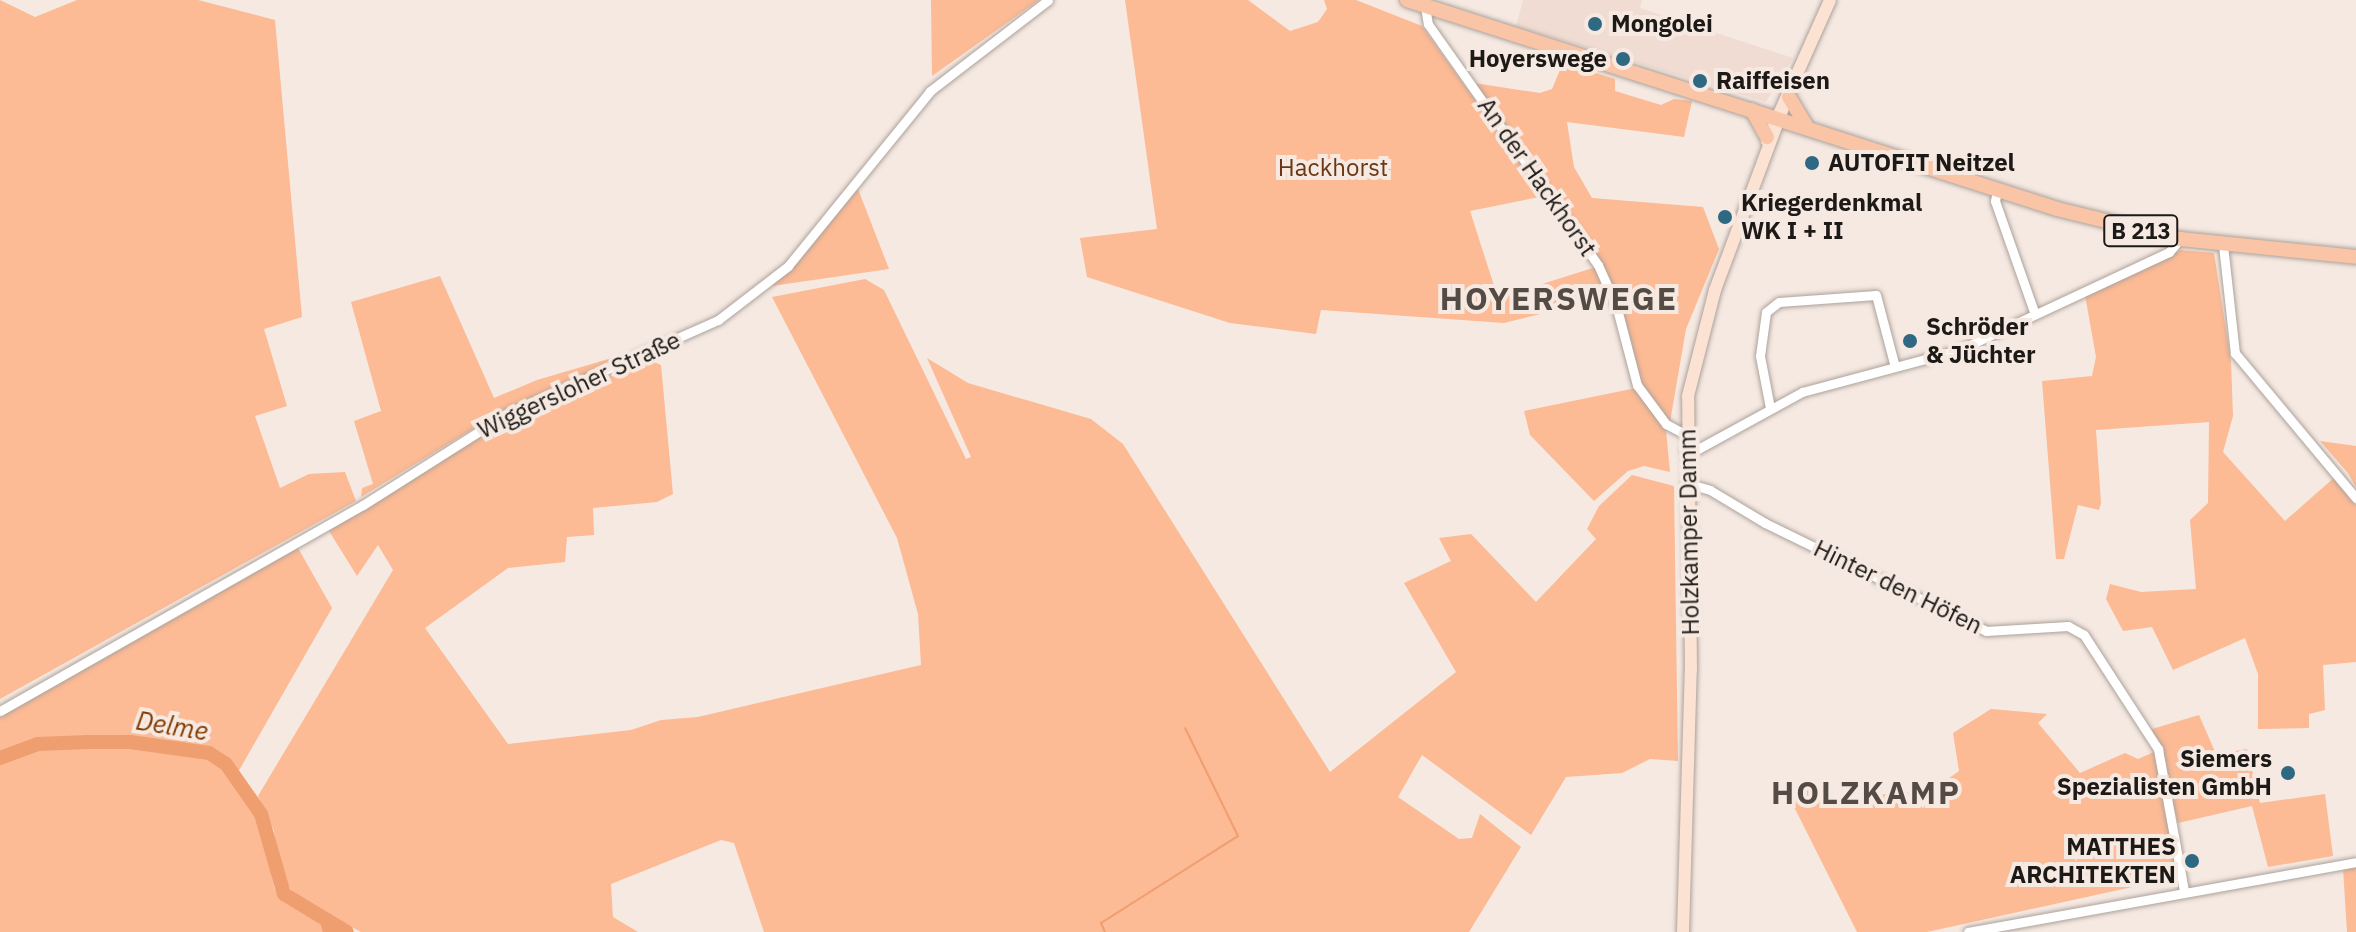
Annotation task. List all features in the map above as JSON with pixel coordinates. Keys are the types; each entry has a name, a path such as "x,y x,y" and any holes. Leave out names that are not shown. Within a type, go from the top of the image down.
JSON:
{"main road":[{"name":"B 213","path":"1407,0 1997,190 2180,239 2356,257"},
{"name":"Holzkamper Damm","path":"1683,932 1691,670 1685,434 1706,316 1767,141 1830,0"},
{"path":"1790,93 1807,127"},
{"path":"1752,110 1767,141"}],"street":[{"name":"Wiggersloher Straße","path":"0,711 363,505 508,413 718,320 788,266 930,91 1048,0"},
{"name":"An der Hackhorst","path":"1425,6 1428,24 1598,265 1616,305 1637,385 1666,424 1685,434"},
{"path":"1997,190 1995,201 2034,312"},
{"path":"1685,450 1698,449 1802,392 1959,350 2034,312 2169,252 2180,239"},
{"path":"2223,245 2235,353 2356,498"},
{"path":"1770,408 1760,356 1766,312 1779,302 1876,295 1895,367"},
{"name":"Hinter den Höfen","path":"1686,483 1710,490 1765,523 1986,631 2068,626 2084,635 2158,749 2184,890"},
{"path":"1968,932 2184,890 2356,862"}],"shaded area":[{"path":"1523,0 1642,0 1640,8 1793,58 1766,102 1516,26"}],"green space":[{"path":"0,0 35,17 77,0 198,0 275,20 302,317 264,329 287,406 255,416 280,488 309,474 345,472 356,501 0,699"},
{"path":"931,0 1039,0 932,76"},
{"name":"Hackhorst","path":"1125,0 1248,0 1290,31 1318,22 1327,9 1324,0 1356,0 1422,26 1544,196 1470,211 1498,298 1596,267 1605,298 1504,323 1321,310 1316,334 1230,323 1087,277 1080,238 1157,229"},
{"path":"1563,63 1615,79 1615,91 1661,105 1674,99 1692,101 1684,137 1567,122 1574,167 1592,198 1703,207 1719,249 1686,329 1670,422 1640,384 1617,300 1474,83 1540,93 1552,89"},
{"path":"858,189 889,269 772,286 791,269"},
{"path":"2181,250 2214,253 2231,361 2233,416 2223,452 2285,521 2336,476 2356,505 2356,662 2323,665 2325,710 2309,714 2309,728 2258,729 2258,674 2245,638 2173,670 2152,627 2123,631 2106,599 2110,584 2141,592 2196,589 2190,520 2208,503 2209,422 2096,430 2099,510 2078,505 2064,559 2056,559 2042,381 2092,376 2096,357 2085,295"},
{"path":"440,276 494,398 537,380 646,348 504,410 361,497 362,488 373,484 354,421 381,411 351,302"},
{"path":"865,279 884,290 966,459 971,457 927,358 968,383 1091,419 1123,444 1330,772 1456,672 1404,583 1451,561 1439,538 1471,534 1536,602 1596,539 1587,529 1599,506 1632,475 1674,486 1678,761 1650,759 1622,773 1566,777 1531,835 1422,755 1398,797 1459,839 1472,838 1480,814 1521,847 1469,932 764,932 734,843 721,840 611,884 613,917 638,932 361,932 296,897 278,871 274,831 258,796 393,570 378,545 357,576 329,531 468,444 555,398 648,359 661,365 673,494 657,502 593,508 594,535 567,537 565,562 508,568 425,628 508,744 631,730 661,720 698,717 921,665 918,614 897,538 772,297"},
{"path":"1636,388 1666,430 1670,472 1644,466 1628,471 1594,501 1530,435 1524,411"},
{"path":"2320,441 2356,446 2356,487 2348,473"},
{"path":"298,548 332,608 237,774 209,751 129,738 37,739 0,753 0,715"},
{"path":"1991,709 2047,714 2038,723 2080,773 2125,753 2138,759 2154,752 2178,877 1927,932 1857,932 1787,793 1807,785 1822,801 1934,789 1959,771 1953,733"},
{"path":"2199,715 2216,754 2247,749 2260,803 2325,794 2333,856 2268,867 2252,806 2178,823 2152,729"},
{"path":"110,744 215,760 228,772 259,821 275,890 327,926 327,932 0,932 0,760 36,747"},
{"path":"2356,866 2356,932 2347,932 2343,868"}],"waterway":[{"path":"1105,932 1101,923 1238,836 1185,728"},
{"name":"Delme","path":"0,758 38,744 88,742 130,742 209,753 226,764 261,814 284,894 327,920 330,932"},
{"path":"327,920 347,932"}],"place":[{"name":"Mongolei","path":"1595,24"},
{"name":"Hoyerswege","path":"1623,59"},
{"name":"Raiffeisen","path":"1700,81"},
{"name":"AUTOFIT Neitzel","path":"1812,163"},
{"name":"Kriegerdenkmal WK I + II","path":"1725,217"},
{"name":"Schröder & Jüchter","path":"1910,341"},
{"name":"Siemers Spezialisten GmbH","path":"2288,773"},
{"name":"MATTHES ARCHITEKTEN","path":"2192,861"}],"district":[{"name":"HOYERSWEGE","path":"1559,298"},
{"name":"HOLZKAMP","path":"1866,792"}]}
